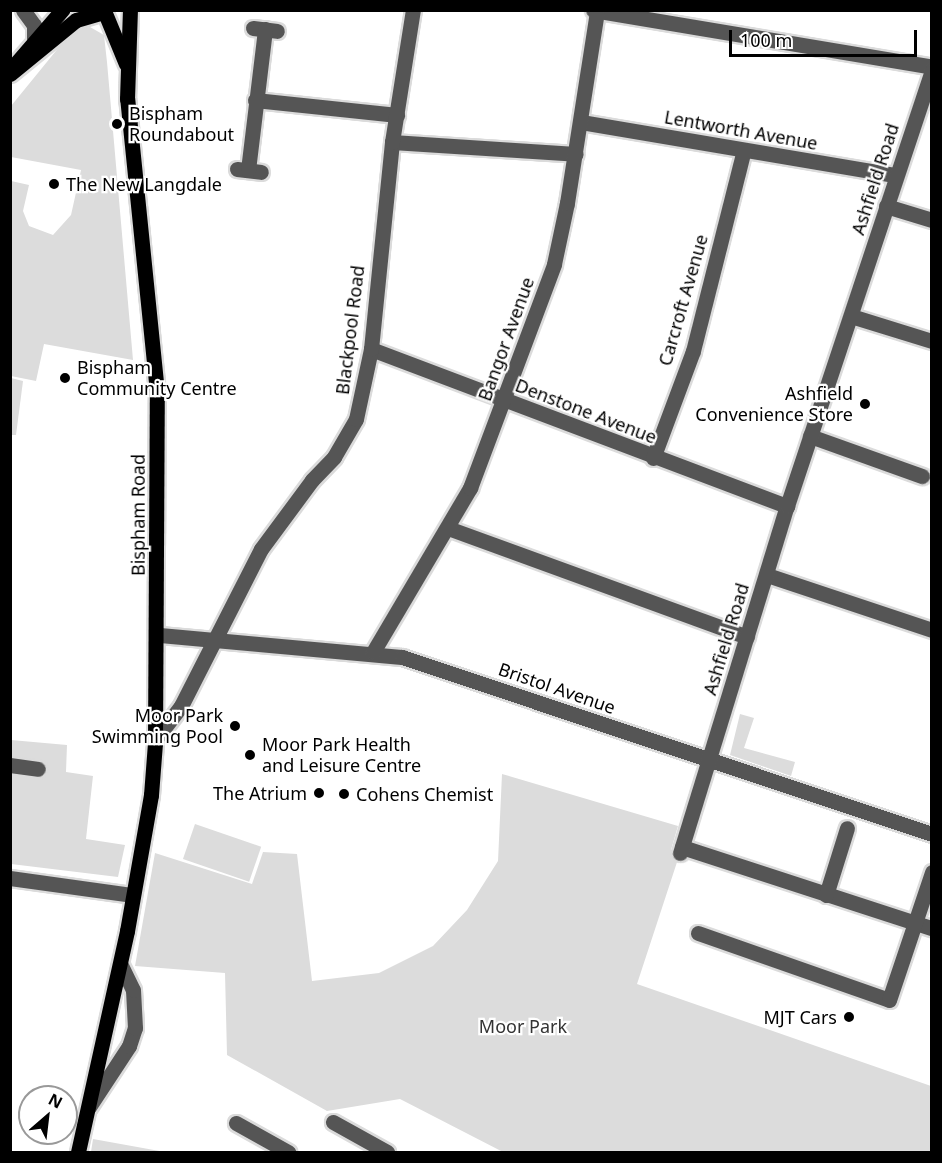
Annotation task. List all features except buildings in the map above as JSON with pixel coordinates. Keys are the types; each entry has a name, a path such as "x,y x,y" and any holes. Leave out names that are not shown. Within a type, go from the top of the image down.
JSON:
{"main road":[{"name":"Bispham Road","path":"78,1152 121,965 151,795 155,741 159,635 157,392 126,64 130,10"},
{"path":"10,72 55,11"},
{"path":"10,72 76,20 104,12"},
{"name":"Bispham Road","path":"104,12 126,64"}],"street":[{"path":"23,10 34,25 34,38"},
{"name":"Blackpool Road","path":"155,741 181,706 218,638 261,549 345,442 362,399 371,349 392,142 413,10"},
{"path":"595,11 932,69"},
{"name":"Bangor Avenue","path":"373,652 471,488 554,264 576,154 595,11"},
{"path":"248,170 265,29"},
{"name":"Ashfield Road","path":"825,895 681,850 710,762 787,506 932,69"},
{"path":"255,100 397,115"},
{"name":"Lentworth Avenue","path":"581,122 895,175"},
{"path":"392,142 576,154"},
{"name":"Carcroft Avenue","path":"653,458 693,351 744,150"},
{"path":"886,206 932,220"},
{"path":"851,316 932,341"},
{"name":"Denstone Avenue","path":"371,349 653,458 787,506"},
{"path":"810,436 922,476"},
{"path":"448,528 747,637"},
{"path":"767,574 932,630"},
{"name":"Bristol Avenue","path":"159,635 373,652 402,657 710,762 932,834"},
{"path":"10,765 38,769"},
{"path":"847,828 825,895 932,928"},
{"path":"698,933 890,1000 932,872"},
{"path":"10,878 133,895"},
{"name":"Bispham Road","path":"88,1108 129,1046 135,1028 133,990 121,965"},
{"path":"333,1122 386,1152"},
{"path":"236,1124 288,1152"}],"green space":[{"path":"90,27 104,35 133,360 44,344 36,381 11,376 11,181 29,185 23,211 29,226 53,235 71,215 81,170 11,157 11,106 64,41 79,28"},
{"path":"11,378 23,381 16,435 11,435"},
{"path":"740,714 754,718 744,748 795,762 791,776 730,755"},
{"path":"11,740 67,745 66,772 93,776 86,839 125,845 118,877 11,864"},
{"name":"Moor Park","path":"502,774 678,826 671,850 680,853 637,984 931,1086 931,1152 503,1152 400,1099 327,1111 227,1055 225,973 135,966 155,853 252,884 263,852 297,854 312,981 379,973 433,946 467,910 498,861"},
{"path":"195,824 261,847 249,882 183,859"},
{"path":"93,1139 165,1152 91,1152"}],"place":[{"name":"Bispham Roundabout","path":"117,124"},
{"name":"The New Langdale","path":"54,184"},
{"name":"Bispham Community Centre","path":"65,378"},
{"name":"Ashfield Convenience Store","path":"865,404"},
{"name":"Moor Park Swimming Pool","path":"235,726"},
{"name":"Moor Park Health and Leisure Centre","path":"250,755"},
{"name":"The Atrium","path":"319,793"},
{"name":"Cohens Chemist","path":"344,794"},
{"name":"MJT Cars","path":"849,1017"}]}
